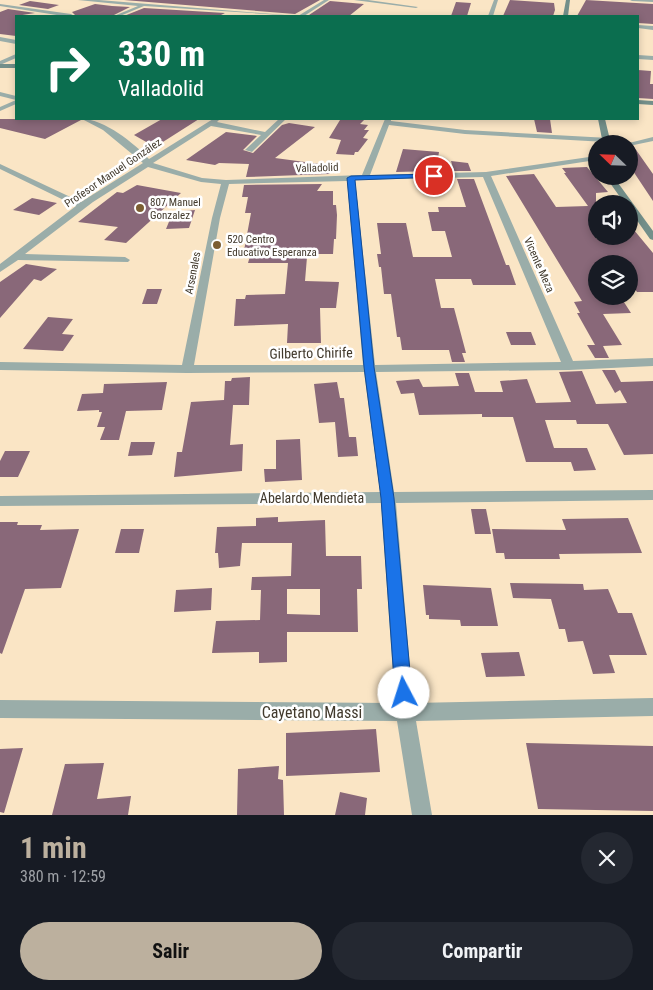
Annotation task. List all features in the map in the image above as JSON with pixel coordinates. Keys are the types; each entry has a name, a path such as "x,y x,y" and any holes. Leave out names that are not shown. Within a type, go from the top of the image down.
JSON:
{"street":[{"path":"80,0 282,15"},
{"path":"118,15 156,0"},
{"path":"303,15 327,0"},
{"path":"356,0 414,9 420,0"},
{"path":"490,15 496,0"},
{"path":"566,15 568,0"},
{"path":"632,0 653,1"},
{"path":"0,5 65,15"},
{"path":"639,27 653,28"},
{"path":"0,40 15,42"},
{"path":"0,64 15,56"},
{"path":"639,57 653,58"},
{"path":"0,64 15,66"},
{"path":"0,94 15,98"},
{"path":"0,109 15,102"},
{"path":"639,102 653,103"},
{"name":"Valladolid","path":"87,120 106,128 145,159 147,164 201,180 226,182 486,174 588,158"},
{"path":"249,150 282,120"},
{"path":"601,120 605,135"},
{"path":"213,121 265,134"},
{"name":"Profesor Manuel González","path":"0,269 82,206 213,121"},
{"path":"422,815 405,712 388,498 369,367 358,178 388,121 465,132 588,141"},
{"path":"638,142 653,139"},
{"path":"0,166 82,206"},
{"name":"Vicente Meza","path":"486,174 569,366"},
{"name":"Arsenales","path":"187,369 216,218 226,182"},
{"path":"615,185 653,237"},
{"path":"16,257 125,260"},
{"name":"Gilberto Chirife","path":"0,366 187,369 569,366 653,362"},
{"name":"Abelardo Mendieta","path":"0,501 653,494"},
{"name":"Cayetano Massi","path":"0,709 405,712 653,707"}],"building":[{"path":"124,0 320,0 295,14"},
{"path":"510,0 554,3 553,15 503,15"},
{"path":"586,0 653,4 653,24 639,23 639,15 578,15"},
{"path":"30,1 59,5 48,9 19,5"},
{"path":"330,1 364,4 350,15 309,15"},
{"path":"456,2 471,3 467,15 451,15"},
{"path":"95,4 130,7 114,15 75,15 72,12"},
{"path":"144,8 225,13 221,15 126,15"},
{"path":"8,9 35,13 15,15 15,36 0,34 0,12"},
{"path":"639,70 651,71 650,84 653,84 653,99 639,98"},
{"path":"0,119 81,120 45,139 0,128"},
{"path":"160,120 197,120 155,147 134,135"},
{"path":"340,120 364,120 360,124 368,125 364,130 369,130 363,138 368,139 354,155 336,154 341,140 329,138"},
{"path":"534,120 550,120 552,133 537,132"},
{"path":"289,123 315,127 275,158 335,166 329,174 246,177 249,164 219,163 215,165 186,160 226,132 257,136 243,150 253,153 282,125"},
{"path":"403,149 439,152 436,171 396,172"},
{"path":"638,153 653,174 653,201 638,178"},
{"path":"451,161 468,163 471,171 454,171"},
{"path":"587,167 588,185 602,185 608,192 588,195 588,206 562,168"},
{"path":"534,174 556,207 588,206 588,245 638,245 638,235 653,253 653,292 638,292 638,255 588,255 588,305 626,305 631,313 603,314 622,345 603,346 609,358 595,358 587,345 595,345 577,313 580,313 574,302 582,301 506,176"},
{"path":"457,179 474,179 506,265 509,265 516,285 473,285 471,279 435,279 441,308 454,308 466,353 462,353 465,362 452,362 449,350 402,350 400,337 397,337 391,294 384,294 381,267 379,267 377,254 381,254 377,223 406,223 413,257 452,257 445,231 432,231 428,212 439,212 438,207 466,207"},
{"path":"322,184 317,191 333,191 333,205 336,205 337,215 336,239 334,239 333,254 314,254 313,257 307,257 305,281 339,282 336,308 320,308 321,343 287,343 288,324 234,326 236,299 245,299 246,295 285,294 288,263 248,263 250,256 243,256 251,213 245,213 248,197 242,197 244,185"},
{"path":"137,185 181,193 126,243 104,240 118,227 78,222 117,192 123,193"},
{"path":"32,198 57,203 39,215 13,210"},
{"path":"195,210 189,228 166,229 173,212"},
{"path":"26,264 57,269 41,281 34,279 0,318 0,282"},
{"path":"147,289 162,289 157,304 142,304"},
{"path":"48,317 73,319 62,334 74,335 63,351 23,349"},
{"path":"506,332 531,332 536,345 511,345"},
{"path":"602,370 615,370 621,382 653,381 653,454 624,455 608,424 577,424 576,420 545,420 554,448 587,448 596,470 574,471 571,462 526,462 513,417 482,417 482,414 419,415 414,393 401,394 396,381 419,379 423,387 459,386 455,373 469,373 475,392 503,392 500,381 527,379 536,403 571,402 559,372 582,371 596,404 627,403 620,390 615,393"},
{"path":"250,377 249,405 233,405 230,445 243,444 242,471 174,477 177,452 182,452 191,402 224,400 225,381 231,381 232,378"},
{"path":"167,382 162,410 126,411 119,440 100,440 105,427 97,427 102,412 99,412 99,410 77,411 82,394 103,393 104,384"},
{"path":"337,382 340,398 344,398 349,437 356,437 358,456 338,457 335,422 319,423 314,384"},
{"path":"300,439 302,480 265,482 264,469 276,469 276,440"},
{"path":"131,442 155,442 152,455 128,456"},
{"path":"5,451 30,451 18,477 0,477 0,461"},
{"path":"471,509 486,509 491,534 475,534"},
{"path":"278,517 278,522 325,520 326,556 361,556 362,589 357,589 358,632 287,632 287,662 259,663 259,652 212,653 216,621 260,620 261,590 251,590 252,577 291,576 292,543 242,543 240,566 219,568 218,553 215,553 217,527 256,526 256,518","holes":["287,589 320,589 320,615 287,614"]},
{"path":"628,518 642,553 559,554 560,559 505,559 504,553 496,553 492,529 566,530 562,519"},
{"path":"0,522 18,522 17,525 42,525 40,530 79,529 61,588 25,589 2,654 0,653"},
{"path":"121,529 144,529 139,553 115,553"},
{"path":"510,583 583,584 584,590 608,589 618,613 632,613 647,655 609,655 615,673 593,674 583,641 568,642 565,629 559,629 551,599 513,598"},
{"path":"423,585 491,588 498,626 461,626 460,620 429,619 429,615 426,615"},
{"path":"212,588 211,610 174,612 176,590"},
{"path":"519,652 525,676 486,677 481,653"},
{"path":"376,729 380,772 286,776 286,733"},
{"path":"526,743 653,746 653,811 538,809"},
{"path":"23,748 4,813 0,812 0,749"},
{"path":"104,763 97,799 131,796 128,815 52,815 65,764"},
{"path":"279,766 278,779 283,780 284,815 237,815 238,769"},
{"path":"340,792 367,798 365,815 335,815"}],"place":[{"name":"807 Manuel Gonzalez","path":"140,208"},
{"name":"520 Centro Educativo Esperanza","path":"217,245"}],"route":[{"path":"404,693 388,498 369,367 351,178 434,176"}]}
